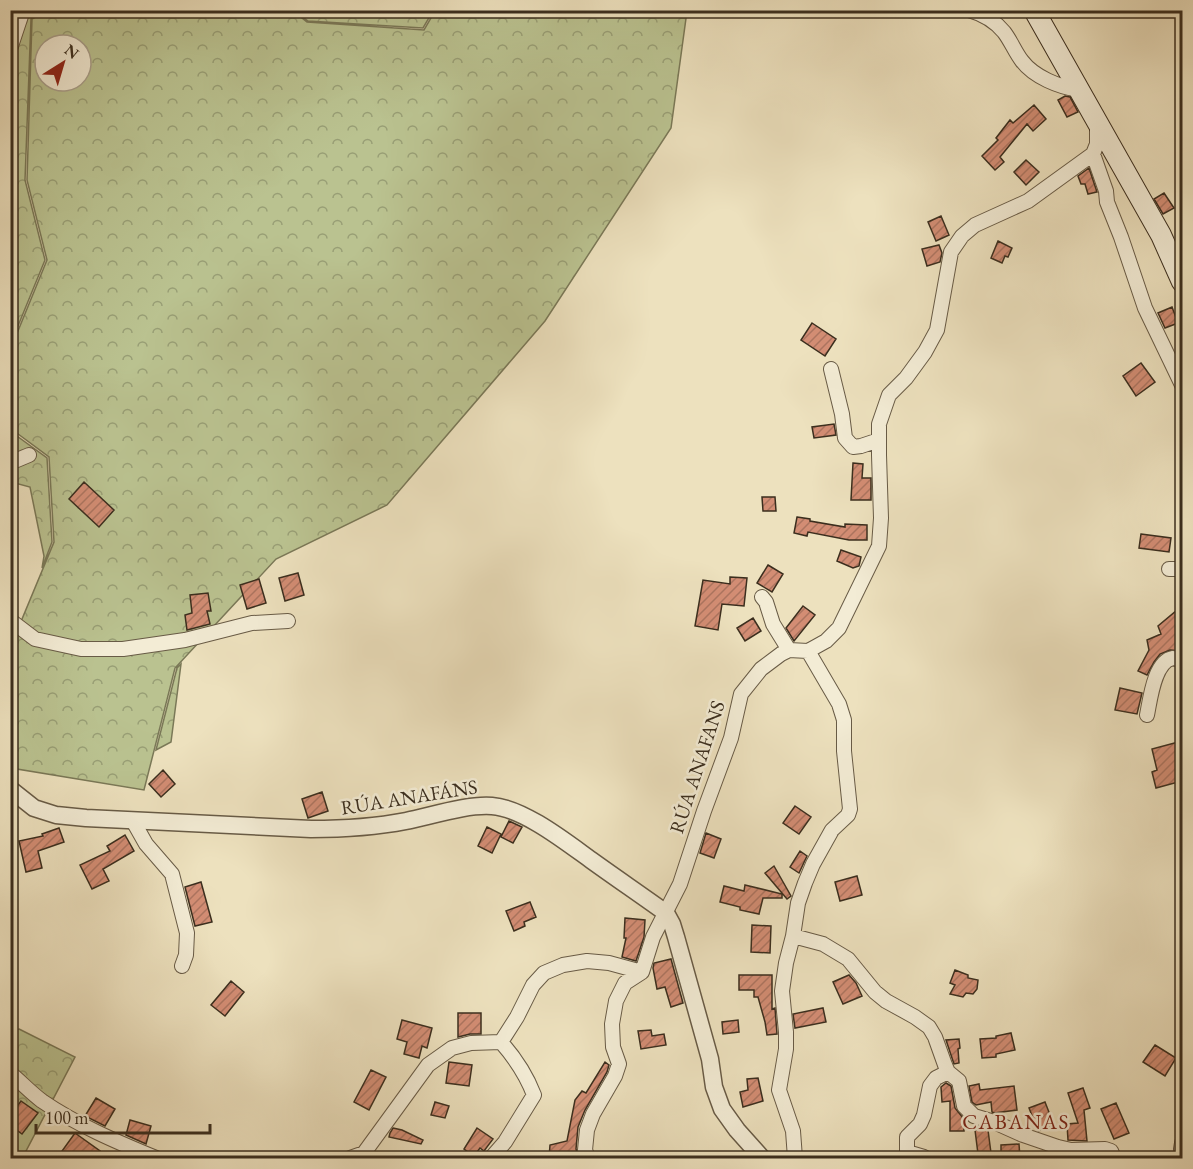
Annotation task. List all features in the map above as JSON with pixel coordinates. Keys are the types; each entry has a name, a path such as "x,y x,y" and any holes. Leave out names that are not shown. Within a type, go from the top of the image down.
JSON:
{"main road":[{"path":"1034,10 1161,235 1182,282"}],"street":[{"path":"10,49 23,10"},
{"path":"969,10 989,18 1005,32 1023,62 1038,75 1063,88 1079,90"},
{"path":"762,597 766,602 773,624 789,650 808,651 826,641 839,628 879,546 881,518 879,424 889,395 926,352 937,330 951,252 962,236 975,225 1028,201 1093,154 1097,144 1097,122"},
{"path":"1093,154 1106,191 1107,202 1145,308 1182,385"},
{"path":"831,369 842,414 845,438 853,447 879,440"},
{"path":"10,464 29,455"},
{"path":"10,620 35,639 81,649 123,649 185,640 252,622 288,621"},
{"name":"RÚA ANAFANS","path":"642,972 653,937 680,884 731,738 741,694 760,669 789,650"},
{"path":"795,1158 793,1131 779,1090 786,1048 782,991 786,963 794,936 798,903 813,864 832,830 848,815 850,808 844,751 844,720 839,704 808,651"},
{"path":"1147,716 1159,669 1164,662 1173,658 1182,660"},
{"name":"RÚA ANAFÁNS","path":"10,789 34,808 56,815 311,829 342,829 395,823 475,806 493,806 511,810 532,821 666,913"},
{"path":"133,821 146,844 172,874 187,933 186,955 182,966"},
{"path":"666,913 674,930 710,1059 714,1087 722,1109 762,1158"},
{"path":"794,936 823,944 848,959 886,1001 929,1027 936,1037 948,1072 958,1081 964,1106 974,1116 1058,1147 1071,1150 1104,1149 1111,1151 1114,1158"},
{"path":"501,1042 533,985 544,973 563,965 587,961 609,963 642,972"},
{"path":"588,1158 585,1150 587,1130 619,1064 613,1047 612,1024 616,1001 625,984 642,972"},
{"path":"350,1158 364,1153 428,1065 452,1048 471,1043 501,1042"},
{"path":"491,1158 505,1142 534,1095 518,1061 501,1042"},
{"path":"924,1157 907,1152 907,1137 920,1124 930,1086 936,1077 948,1072"},
{"path":"10,1073 40,1100 65,1116 156,1158"},
{"path":"1182,1143 1182,1158"}],"green space":[{"path":"48,10 292,10 307,22 424,30 435,11 687,11 671,128 545,321 387,505 276,559 175,668 144,790 11,768 10,648 54,542 49,457 10,428 11,348 47,260 27,180 32,19"},
{"path":"11,11 45,11 31,19 25,180 45,260 11,343"},
{"path":"295,11 433,11 423,28 308,21"},
{"path":"10,431 47,458 52,542 42,568 44,556 30,487 11,482"},
{"path":"181,664 171,742 156,750 177,668"},
{"path":"19,1029 75,1057 24,1158 11,1158 11,1031"}],"building":[{"path":"1065,96 1070,97 1078,112 1067,117 1058,100"},
{"path":"1034,105 1046,119 1033,131 1027,124 1000,157 1004,162 995,170 982,156 998,140 996,138 1010,120 1013,123"},
{"path":"1026,160 1039,172 1026,185 1014,172"},
{"path":"1089,168 1097,192 1088,194 1085,184 1081,184 1078,176"},
{"path":"1164,193 1174,208 1163,214 1154,199"},
{"path":"941,216 949,235 936,241 928,222"},
{"path":"998,241 1012,248 1002,263 991,258"},
{"path":"939,245 942,253 940,262 927,266 922,249"},
{"path":"1172,307 1178,323 1165,328 1158,313"},
{"path":"812,323 836,339 825,356 801,340"},
{"path":"1141,363 1155,382 1136,396 1123,376"},
{"path":"834,424 836,435 814,438 812,427"},
{"path":"853,463 863,464 862,478 871,478 871,500 851,500"},
{"path":"84,482 114,510 99,527 69,499"},
{"path":"762,497 775,497 776,511 763,511"},
{"path":"797,517 845,527 845,524 867,525 867,540 849,540 808,532 807,536 794,533"},
{"path":"1141,534 1171,538 1169,552 1139,548"},
{"path":"841,550 861,557 859,566 853,568 837,561"},
{"path":"768,565 783,574 772,592 757,583"},
{"path":"298,573 304,595 285,601 279,578"},
{"path":"730,577 747,578 744,606 722,604 718,630 695,626 703,580 730,584"},
{"path":"259,579 266,603 247,609 240,585"},
{"path":"208,593 211,611 207,611 210,624 187,630 185,615 192,613 190,595"},
{"path":"803,606 815,615 794,641 786,628"},
{"path":"1182,609 1182,651 1170,650 1160,654 1147,675 1138,671 1149,650 1147,640 1161,634 1158,626 1176,611"},
{"path":"753,618 761,631 745,641 737,628"},
{"path":"1120,688 1142,693 1137,714 1115,710"},
{"path":"1182,741 1182,781 1156,788 1152,772 1157,770 1152,749"},
{"path":"163,770 175,784 161,797 149,784"},
{"path":"322,792 328,811 308,818 302,799"},
{"path":"795,806 811,817 799,834 783,823"},
{"path":"509,821 522,827 513,843 501,837"},
{"path":"487,827 501,834 492,853 478,846"},
{"path":"59,828 64,842 38,851 42,868 26,872 19,841 43,836 42,834"},
{"path":"706,833 721,839 714,858 700,853"},
{"path":"125,835 134,851 103,869 109,881 92,889 80,865 110,851 107,846"},
{"path":"800,851 807,856 799,873 790,867"},
{"path":"774,866 791,896 787,899 765,873"},
{"path":"857,876 862,895 840,901 835,882"},
{"path":"201,882 212,922 195,926 185,887"},
{"path":"745,885 782,894 782,898 763,898 759,914 720,902 724,886 744,891"},
{"path":"530,902 536,917 524,922 525,926 514,931 506,911"},
{"path":"625,918 645,920 644,937 636,961 622,957 626,938 624,938"},
{"path":"752,925 771,926 770,953 751,952"},
{"path":"671,959 683,1003 671,1007 665,987 657,989 653,968 654,963"},
{"path":"955,970 968,975 968,978 978,980 977,989 973,994 966,993 963,997 950,994 955,985 950,983"},
{"path":"739,975 772,975 772,1009 775,1008 777,1034 767,1035 758,997 754,997 754,990 739,990"},
{"path":"849,975 862,996 843,1004 833,982"},
{"path":"231,981 244,992 225,1016 211,1005"},
{"path":"823,1008 826,1022 795,1028 793,1014"},
{"path":"458,1013 481,1013 481,1034 458,1037"},
{"path":"402,1020 432,1028 427,1048 422,1046 419,1058 404,1054 407,1042 397,1039"},
{"path":"738,1020 739,1032 723,1034 722,1022"},
{"path":"651,1030 652,1036 664,1034 666,1045 641,1049 638,1031"},
{"path":"1011,1033 1015,1050 996,1054 996,1057 982,1058 980,1039 996,1038 996,1036"},
{"path":"959,1039 959,1063 954,1064 946,1040"},
{"path":"1155,1045 1176,1058 1165,1076 1143,1062"},
{"path":"449,1062 472,1065 469,1086 446,1083"},
{"path":"605,1062 609,1065 607,1072 578,1127 576,1149 578,1156 549,1158 550,1145 567,1141 575,1100 582,1091 586,1093"},
{"path":"371,1070 386,1077 369,1110 354,1102"},
{"path":"758,1078 763,1101 743,1107 740,1092 748,1090 747,1079"},
{"path":"946,1083 951,1086 955,1108 963,1118 964,1131 950,1131 950,1101 942,1102 941,1087"},
{"path":"979,1084 980,1090 1014,1086 1017,1110 994,1113 991,1102 976,1105 972,1102 969,1086"},
{"path":"1083,1088 1090,1108 1084,1110 1087,1141 1068,1140 1067,1124 1078,1123 1068,1093"},
{"path":"96,1098 115,1109 105,1126 85,1116"},
{"path":"21,1101 38,1113 22,1134 10,1125 10,1116"},
{"path":"435,1102 449,1106 445,1118 431,1115"},
{"path":"1045,1102 1054,1125 1038,1131 1029,1108"},
{"path":"1116,1103 1129,1133 1114,1139 1101,1109"},
{"path":"130,1120 151,1126 146,1144 126,1135"},
{"path":"393,1128 423,1140 421,1144 389,1137"},
{"path":"477,1128 493,1139 484,1151 480,1148 474,1156 464,1149"},
{"path":"975,1130 988,1130 991,1153 978,1154"},
{"path":"75,1133 100,1151 94,1158 57,1158"},
{"path":"1019,1144 1020,1158 1001,1158 1001,1145"}],"district":[{"name":"CABANAS","path":"1016,1122"}]}
